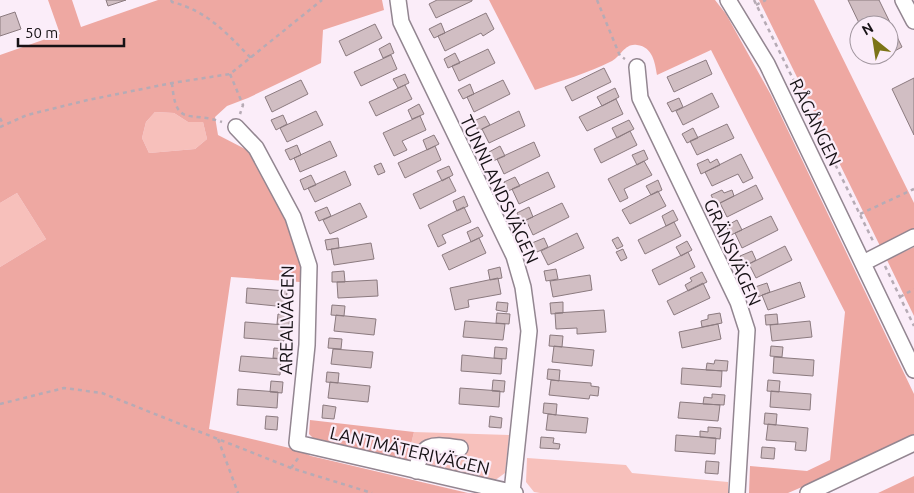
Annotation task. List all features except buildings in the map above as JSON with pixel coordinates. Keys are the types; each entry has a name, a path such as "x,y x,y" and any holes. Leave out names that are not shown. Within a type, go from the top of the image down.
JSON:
{"street":[{"name":"TUNNLANDSVÄGEN","path":"398,0 401,22 514,256 523,288 529,331 514,493"},
{"name":"RÅGÅNGEN","path":"728,0 767,64 914,370"},
{"path":"903,0 914,21"},
{"name":"GRÄNSVÄGEN","path":"637,67 640,98 738,302 746,330 746,366 737,493"},
{"name":"AREALVÄGEN","path":"236,127 256,148 293,217 310,266 307,345 297,443"},
{"path":"863,263 914,237"},
{"name":"LANTMÄTERIVÄGEN","path":"297,443 514,493"},
{"path":"808,493 914,443"},
{"path":"416,470 419,456 426,448 434,445 460,448"}],"path":[{"path":"171,0 172,2 192,7 210,18 252,58"},
{"path":"0,118 1,126 27,115 172,82 230,74 322,0"},
{"path":"597,0 620,56 637,67"},
{"path":"754,0 914,326"},
{"path":"756,5 766,0"},
{"path":"172,82 174,105 182,115 192,118 206,116 236,127 243,105 230,74"},
{"path":"860,214 914,189"},
{"path":"900,296 914,290"},
{"path":"0,404 64,388 102,393 291,468 372,493"},
{"path":"218,439 238,493"}],"shaded area":[{"path":"48,0 72,0 81,27 158,0 382,0 384,10 323,30 321,63 227,106 215,117 218,135 249,151 286,221 300,261 300,282 231,277 209,429 298,450 311,456 468,493 0,493 0,267 46,239 17,193 0,203 0,55 60,34","holes":["155,112 174,113 188,122 203,122 207,139 195,149 149,153 142,138 146,122"]},
{"path":"489,0 715,0 726,14 771,95 914,394 914,439 788,493 749,493 750,466 807,471 830,460 845,312 711,50 657,75 650,52 642,46 633,45 626,48 612,61 535,90"},
{"path":"759,0 814,0 914,203 914,232 881,248"},
{"path":"155,112 174,113 188,122 203,122 207,139 195,149 149,153 142,138 146,122"},
{"path":"17,193 46,239 0,267 0,203"},
{"path":"914,247 914,316 887,260"},
{"path":"310,420 414,432 407,461 317,442 309,434"},
{"path":"414,432 509,435 505,473 494,481 407,461"},
{"path":"527,458 626,465 632,473 728,482 728,493 534,492 526,482"},
{"path":"914,476 914,493 878,493"}]}
